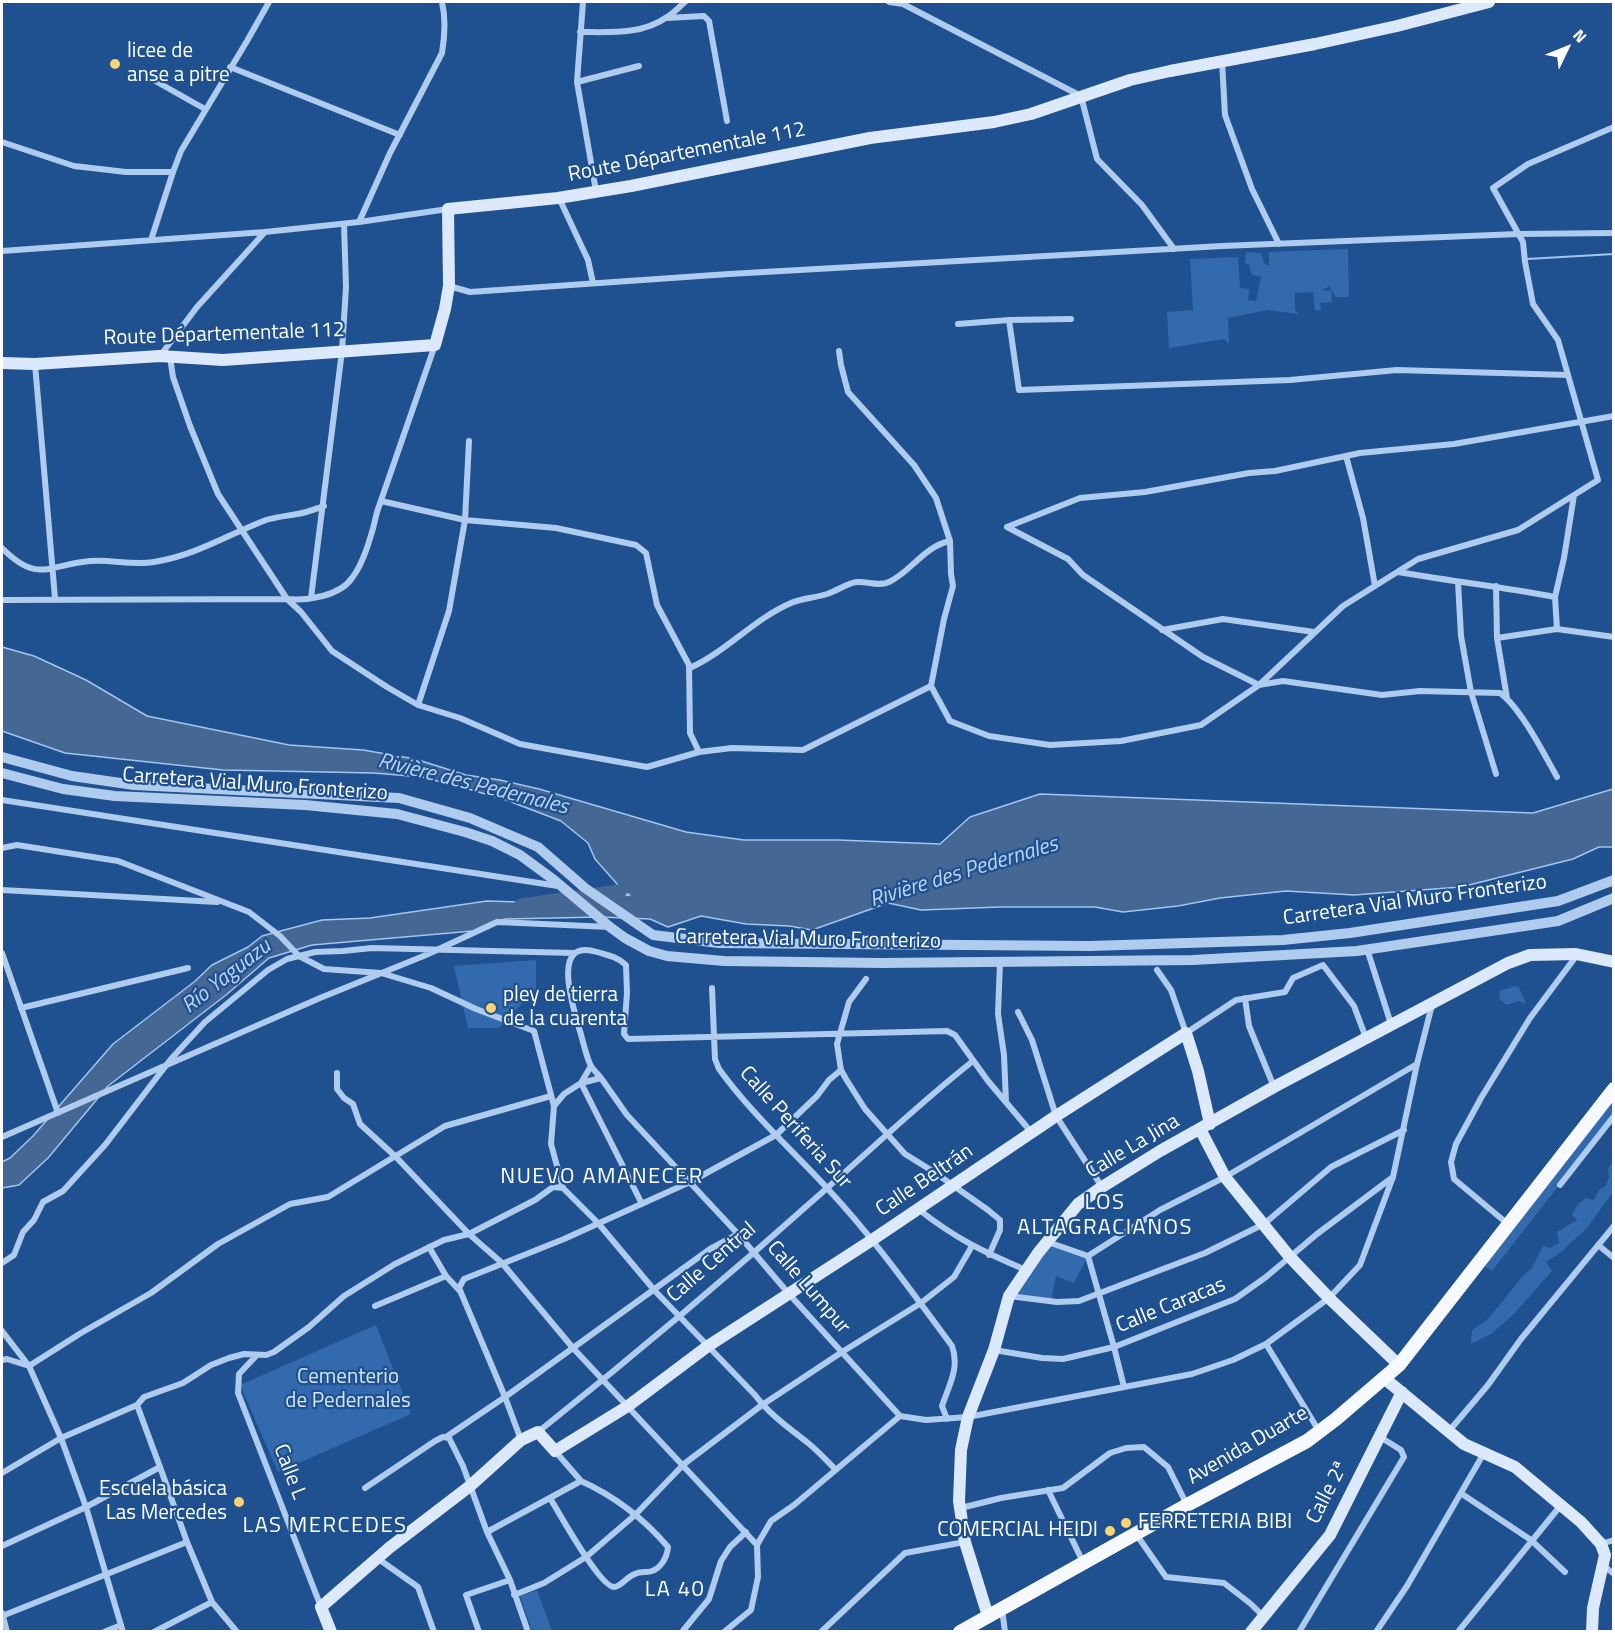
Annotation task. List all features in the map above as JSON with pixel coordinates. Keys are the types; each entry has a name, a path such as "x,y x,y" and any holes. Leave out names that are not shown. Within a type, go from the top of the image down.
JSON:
{"main road":[{"name":"Route Départementale 112","path":"448,209 558,198 870,138 994,122 1031,114 1130,80 1373,31 1489,2"},
{"path":"435,345 446,309 449,286 448,209"},
{"name":"Route Départementale 112","path":"2,363 35,364 165,357 223,360 435,345"},
{"name":"Calle La Jina","path":"988,1616 965,1542 961,1508 960,1468 968,1417 994,1350 1009,1296 1026,1270 1078,1204 1102,1187 1274,1087 1508,963 1530,955 1578,955 1614,962"},
{"path":"1186,1033 1198,1071 1205,1126 1226,1177 1289,1256 1399,1365"},
{"name":"Calle Beltrán","path":"555,1451 628,1406 708,1346 1186,1033"},
{"name":"Avenida Duarte","path":"960,1632 1135,1533 1307,1441 1384,1378 1399,1365 1614,1089"},
{"path":"1384,1378 1464,1444 1515,1467 1581,1522 1606,1551 1593,1608 1592,1632"},
{"name":"Calle 2ª","path":"1251,1632 1330,1535 1402,1392"},
{"path":"538,1432 555,1451"},
{"name":"Calle Central","path":"321,1607 377,1558 470,1485 521,1440 538,1432"},
{"name":"Calle L","path":"321,1607 331,1632"}],"street":[{"path":"151,240 181,151 268,2"},
{"path":"359,222 442,53 445,35 442,2"},
{"path":"583,2 577,82 596,191"},
{"path":"580,32 629,32 667,18 685,2"},
{"path":"889,2 903,4 1081,96 1097,159 1142,205 1174,249"},
{"path":"667,18 704,16 709,21 727,122"},
{"path":"1222,61 1225,115 1252,189 1279,244"},
{"path":"577,82 639,66"},
{"path":"230,67 400,135"},
{"path":"150,78 205,109"},
{"path":"839,351 840,365 848,392 914,465 936,498 950,541 953,586 931,686 950,721 989,736 1050,745 1121,741 1201,725 1259,685 1343,606 1418,559 1518,530 1598,480 1558,339 1533,304 1523,242 1493,188 1528,164 1614,127"},
{"path":"2,142 74,166 126,172 173,172"},
{"path":"558,198 588,260 593,283"},
{"path":"2,251 266,232 344,224 448,209"},
{"path":"311,598 342,351 346,287 344,224"},
{"path":"266,232 197,307 165,357 218,494 287,599 301,612 332,651 418,705 460,718 520,744 647,767 699,752 732,748 803,750 931,686"},
{"path":"449,286 470,292 1174,249 1518,234 1614,233"},
{"path":"958,324 1071,319"},
{"path":"1009,320 1019,390 1279,381 1397,370 1568,375"},
{"path":"2,600 55,598 299,600 332,592 352,579 372,534 381,501 435,345"},
{"path":"35,364 55,598"},
{"path":"1557,777 1536,739 1507,698 1499,692 1420,691 1382,695 1282,681 1259,685 1203,657 1083,575 1068,559 1007,527 1080,498 1145,492 1249,473 1275,471 1346,456 1454,444 1614,416"},
{"path":"418,705 449,611 465,520 469,441"},
{"path":"1346,456 1363,518 1375,586"},
{"path":"1557,628 1555,597 1574,495"},
{"path":"381,501 465,520 556,528 641,548 649,563 657,605 690,668 690,733 699,752"},
{"path":"2,548 18,562 40,570 53,570 79,562 94,561 152,563 192,553 276,517 300,514 324,506"},
{"path":"690,668 709,660 766,616 792,602 826,595 861,581 887,583 900,575 927,551 950,541"},
{"path":"1397,572 1497,586 1555,597"},
{"path":"1458,582 1461,636 1471,692 1496,774"},
{"path":"1497,586 1497,638 1507,698"},
{"path":"1162,630 1223,619 1314,632"},
{"path":"1497,638 1557,628 1614,637"},
{"name":"Carretera Vial Muro Fronterizo","path":"2,757 72,776 134,785 399,798 470,818 538,847 585,888 653,935 719,943 1090,946 1283,940 1350,933 1558,901 1614,880"},
{"name":"Carretera Vial Muro Fronterizo","path":"2,773 63,789 115,796 305,805 397,814 465,832 492,841 520,855 625,939 666,957 724,961 1193,960 1367,949 1558,921 1614,898"},
{"path":"2,800 561,886"},
{"path":"2,848 17,845 118,861 249,912 280,936 299,956 324,969 381,973 431,988 476,1009 534,1030 554,1106 551,1144 563,1188 598,1223 655,1291 762,1405 836,1470"},
{"path":"2,890 223,902"},
{"path":"2,1137 497,922 610,927"},
{"path":"2,1263 14,1255 23,1232 34,1220 43,1202 63,1191 98,1152 171,1059 206,1022 268,970 287,959 315,952 372,948 574,953 587,949 620,959 626,965 627,993 624,1034 628,1039 947,1031 956,1035 1006,1103 1032,1133"},
{"path":"1367,949 1391,1024"},
{"path":"574,953 570,959 567,976 571,1001 591,1066 581,1083"},
{"path":"2,955 58,1113"},
{"path":"1509,1225 1454,1179 1451,1162 1456,1144 1480,1098 1530,1018 1578,955"},
{"path":"1000,962 998,1014 1004,1055 1006,1103"},
{"name":"Calle Beltrán","path":"1186,1033 1236,1000 1285,992 1293,978 1323,965 1354,1006 1366,1038"},
{"path":"21,1008 188,968"},
{"path":"1157,970 1171,990 1186,1033"},
{"path":"866,979 849,1002 836,1049 841,1070 865,1108 905,1154 988,1210 1000,1221 1000,1230 989,1255"},
{"name":"Calle Periferia Sur","path":"712,988 713,1036 715,1059 719,1069 776,1135 828,1188 872,1240 952,1346 956,1369 942,1406 947,1419"},
{"path":"1245,998 1249,1026 1274,1087"},
{"path":"724,1632 751,1610 758,1576 757,1545 771,1521 900,1416 926,1420 968,1417 1192,1374 1233,1360 1266,1344 1329,1298 1360,1265 1393,1177 1433,1002"},
{"path":"1018,1012 1032,1040 1056,1116 1102,1187"},
{"name":"Calle Central","path":"538,1432 680,1317 973,1060"},
{"path":"1088,1256 1160,1210 1226,1177 1417,1064"},
{"name":"Calle Lumpur","path":"591,1066 627,1115 738,1234 900,1416"},
{"path":"521,1440 459,1284 464,1279 690,1182 776,1135 841,1070"},
{"path":"337,1073 337,1089 353,1104 360,1124 396,1157 469,1234 502,1263 573,1348 684,1464 757,1545"},
{"path":"554,1106 564,1094 581,1083 602,1078"},
{"path":"581,1083 642,1204"},
{"path":"29,1366 151,1293 218,1244 290,1204 328,1197 445,1126 551,1096"},
{"path":"1560,1185 1614,1116"},
{"path":"1009,1296 1057,1302 1079,1301 1205,1253 1264,1224 1331,1167 1404,1130"},
{"name":"Calle Caracas","path":"994,1350 1063,1359 1114,1347 1236,1299 1393,1177"},
{"path":"2,1473 61,1438 137,1405 144,1397 183,1383 211,1365 243,1354 256,1356 274,1352 309,1327 344,1296 395,1264 444,1240 469,1234 535,1200 553,1187 563,1188"},
{"path":"918,1209 972,1246 1026,1270"},
{"path":"1449,1432 1488,1385 1521,1339 1614,1226"},
{"path":"365,1488 505,1397 655,1291 710,1249 738,1234"},
{"path":"1048,1242 1088,1256"},
{"path":"1598,1245 1614,1258"},
{"path":"514,1595 544,1583 586,1557 635,1515 684,1464 762,1405 842,1352 921,1304 954,1277 972,1246"},
{"path":"429,1247 446,1276 460,1290"},
{"path":"1088,1256 1124,1387"},
{"path":"375,1306 446,1276"},
{"path":"2,1331 29,1366 61,1438 86,1508 104,1575 122,1628 104,1632"},
{"path":"1266,1344 1319,1431"},
{"name":"Calle L","path":"256,1356 239,1374 238,1393 321,1607"},
{"path":"2,1360 7,1359 29,1366"},
{"path":"137,1405 187,1542 212,1602 237,1632"},
{"path":"1299,1632 1404,1457 1401,1450 1379,1436"},
{"path":"446,1437 453,1443 487,1532 510,1580 528,1632"},
{"path":"961,1508 1001,1498 1063,1488 1110,1453 1126,1448 1144,1447 1168,1467 1187,1505"},
{"path":"550,1498 603,1581 614,1587 639,1571 651,1572 658,1568 667,1555 668,1547 646,1524 598,1489 581,1481 555,1451"},
{"path":"1376,1632 1407,1586 1484,1453"},
{"path":"2,1546 86,1508 160,1467"},
{"path":"487,1532 581,1481"},
{"path":"1048,1490 1083,1563"},
{"path":"1462,1494 1531,1540 1565,1572"},
{"path":"1470,1632 1461,1629 1561,1505"},
{"path":"682,1632 709,1599 721,1561 730,1547 746,1532"},
{"path":"1135,1533 1166,1577 1224,1583 1263,1616"},
{"path":"7,1632 2,1615 187,1542"},
{"path":"821,1632 904,1553 965,1542"},
{"path":"1606,1551 1614,1575"},
{"path":"377,1558 418,1587 434,1632"},
{"path":"479,1632 466,1595 510,1580"},
{"path":"154,1632 212,1602"},
{"path":"1002,1608 1005,1632"}],"green space":[{"path":"1348,249 1349,297 1336,297 1329,286 1322,291 1331,290 1332,302 1320,303 1321,310 1315,311 1313,292 1295,293 1295,310 1299,314 1267,310 1228,318 1229,344 1224,339 1169,348 1167,312 1193,310 1190,259 1238,257 1240,288 1249,289 1248,300 1256,301 1261,276 1252,275 1249,265 1245,263 1246,252 1261,253 1264,263 1269,266 1269,252"},
{"name":"pley de tierra de la cuarenta","path":"536,960 536,989 499,1028 468,1028 454,966"},
{"path":"1515,986 1519,987 1526,1004 1519,1001 1506,1005 1499,998 1500,991"},
{"path":"1613,1089 1613,1116 1492,1271 1480,1263"},
{"path":"1613,1162 1613,1192 1587,1228 1561,1252 1546,1262 1552,1271 1514,1314 1491,1334 1471,1344 1472,1330 1488,1319 1532,1268 1543,1246 1550,1248 1559,1243 1557,1232 1577,1220 1572,1215 1577,1206 1585,1198 1594,1200 1600,1189 1606,1186 1609,1177 1608,1169"},
{"path":"1048,1242 1088,1256 1074,1283 1056,1276 1051,1301 1013,1296"},
{"name":"Cementerio de Pedernales","path":"376,1325 411,1414 278,1472 240,1385"},
{"path":"537,1590 552,1631 532,1631 520,1596"}],"water":[{"name":"Rivière des Pedernales","path":"2,647 34,656 86,680 147,716 289,745 363,750 415,759 466,775 539,789 686,832 744,840 838,840 940,844 970,817 1040,794 1533,813 1613,789 1613,847 1599,847 1573,859 1461,887 1354,895 1286,891 1123,912 1095,907 921,910 888,903 812,930 789,926 746,924 701,916 668,927 650,919 600,917 505,919 473,931 312,945 269,958 226,995 108,1086 48,1158 19,1185 2,1188 2,1162 10,1158 33,1136 113,1044 194,982 212,965 248,947 262,936 322,920 370,918 487,901 552,903 630,895 625,893 595,859 588,843 561,821 506,800 468,789 422,777 374,773 223,770 65,753 2,731"}],"waterway":[{"path":"1527,259 1614,254"},
{"name":"Río Yaguazu","path":"521,906 619,892"}],"place":[{"name":"licee de anse a pitre","path":"115,64"},
{"name":"pley de tierra de la cuarenta","path":"491,1008"},
{"name":"Escuela básica Las Mercedes","path":"239,1502"},
{"name":"FERRETERIA BIBI","path":"1126,1523"},
{"name":"COMERCIAL HEIDI","path":"1110,1531"}],"district":[{"name":"NUEVO AMANECER","path":"602,1178"},
{"name":"LOS ALTAGRACIANOS","path":"1105,1216"},
{"name":"LAS MERCEDES","path":"325,1527"},
{"name":"LA 40","path":"675,1591"}]}
